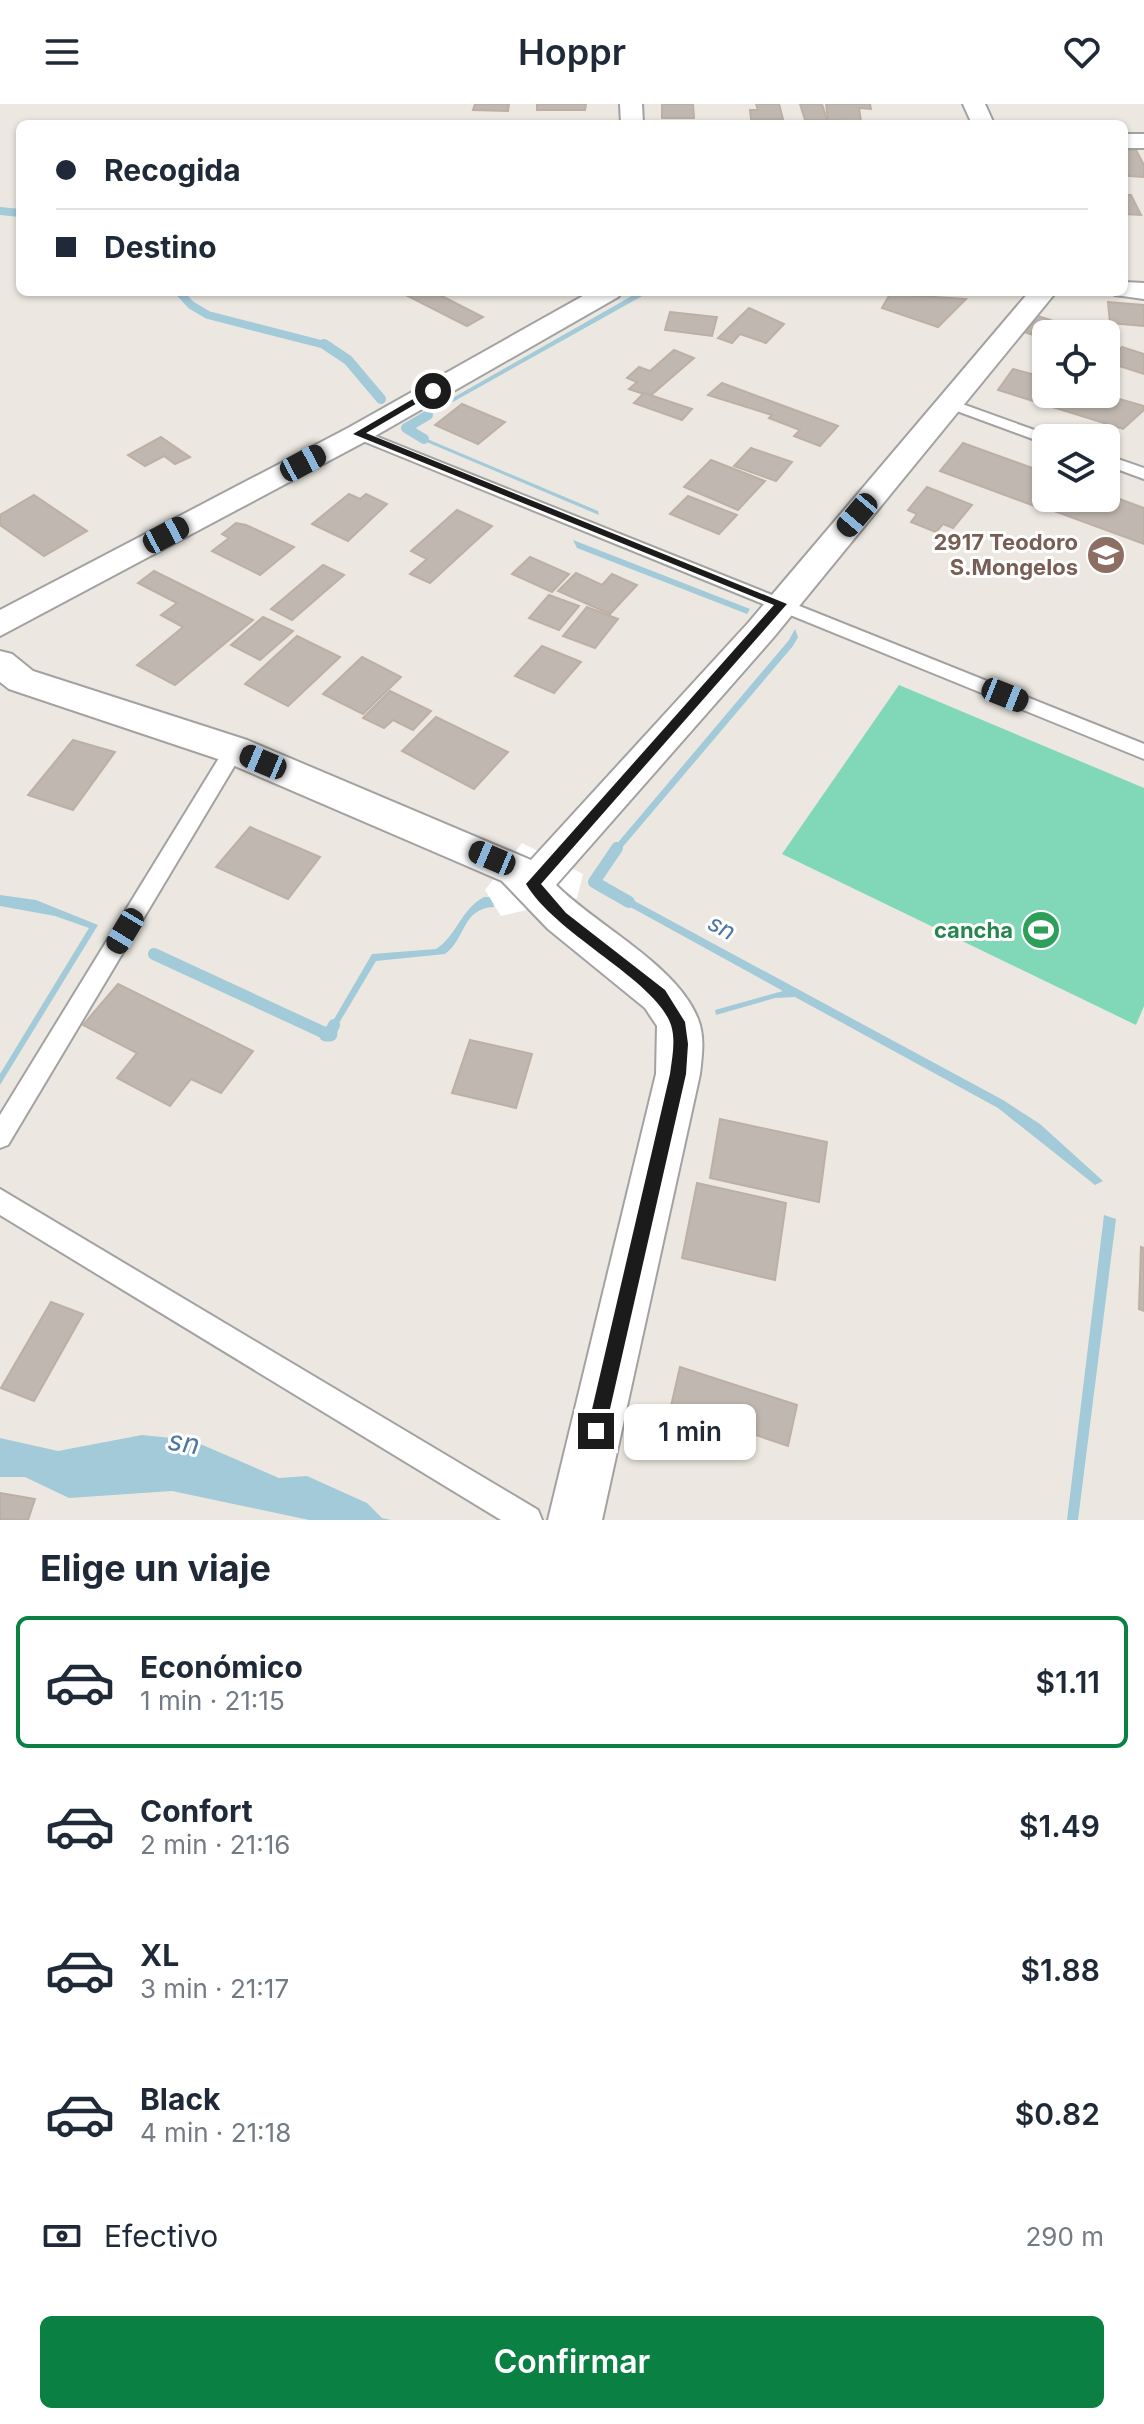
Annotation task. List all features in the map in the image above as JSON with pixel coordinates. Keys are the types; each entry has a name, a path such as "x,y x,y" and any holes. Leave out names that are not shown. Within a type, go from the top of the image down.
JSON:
{"street":[{"path":"0,624 383,420 602,296"},
{"path":"533,884 773,614 1040,296"},
{"path":"0,663 21,680 234,750 516,870 562,917 660,995 678,1022 681,1044 678,1074 575,1520"}],"lane":[{"path":"951,404 1032,434"},
{"path":"383,420 559,516 607,535 773,614 1144,752"},
{"path":"1120,465 1144,474"},
{"path":"0,1137 234,750"},
{"path":"0,1201 528,1520"}],"green space":[{"name":"cancha","path":"899,685 1144,788 1144,1006 1136,1025 782,854"}],"water":[{"path":"632,296 642,296 417,422 414,420"},
{"path":"413,433 598,511 599,515 410,435"},
{"path":"573,540 750,609 747,614 577,548"},
{"path":"795,629 798,637 793,646 610,862 604,859 789,640"},
{"path":"616,891 1003,1100 1040,1124 1103,1181 1095,1185 998,1108 795,997 775,998 716,1015 715,1010 783,991 614,898"},
{"path":"0,895 36,900 98,925 0,1085 0,1074 89,928 55,916 0,906"},
{"path":"484,897 492,897 494,907 470,918 445,954 376,961 329,1040 323,1038 372,954 436,949 449,938 470,908"},
{"path":"1104,1215 1116,1219 1078,1520 1067,1520"},
{"path":"142,1435 191,1440 279,1478 307,1476 367,1503 382,1518 391,1520 309,1520 172,1491 69,1498 25,1477 0,1477 0,1438 58,1451"}],"pier":[{"path":"522,843 583,874 577,898 501,916 485,890"}],"building":[{"path":"475,104 509,104 508,111 473,110"},
{"path":"537,104 586,104 585,110 537,110"},
{"path":"662,104 693,104 694,118 662,118"},
{"path":"756,104 779,104 783,119 751,119 750,110 758,110"},
{"path":"800,104 822,104 827,120 805,120"},
{"path":"826,104 870,104 871,109 859,108 861,120 828,120"},
{"path":"1128,150 1136,150 1144,165 1144,177 1129,176"},
{"path":"1128,195 1131,195 1141,215 1128,214"},
{"path":"408,296 442,296 483,317 467,326"},
{"path":"889,296 966,299 938,327 882,308"},
{"path":"1108,302 1144,305 1144,326 1110,320"},
{"path":"749,308 784,324 766,343 740,334 732,343 718,338"},
{"path":"670,312 717,317 712,336 665,330"},
{"path":"1032,323 1032,335 1024,332"},
{"path":"1122,347 1144,354 1144,374 1120,366"},
{"path":"674,350 694,358 650,396 629,389 637,382 627,378 639,367 650,371"},
{"path":"1013,369 1032,374 1032,401 998,390"},
{"path":"722,383 838,426 820,446 794,436 800,430 769,418 772,415 708,395"},
{"path":"644,393 692,409 682,420 634,403"},
{"path":"1120,399 1144,406 1144,410 1123,429 1120,424 1107,424 1056,408 1120,408"},
{"path":"462,404 505,422 478,444 435,425"},
{"path":"161,437 190,457 175,464 164,456 145,466 128,455"},
{"path":"963,443 1032,468 1032,505 940,471"},
{"path":"751,448 792,462 776,481 734,466"},
{"path":"711,460 765,481 738,510 684,487"},
{"path":"927,487 972,505 953,528 943,524 936,532 911,522 917,514 908,510"},
{"path":"349,494 360,499 366,494 387,504 348,541 312,524"},
{"path":"34,495 87,531 44,556 0,525 0,515"},
{"path":"688,496 737,515 719,534 670,514"},
{"path":"1120,499 1144,508 1144,544 1057,512 1120,512"},
{"path":"457,510 492,526 430,583 410,574 427,559 411,551"},
{"path":"236,523 294,547 260,575 212,551 229,538 222,534"},
{"path":"530,557 569,574 552,592 512,574"},
{"path":"323,565 344,575 292,620 271,609"},
{"path":"154,571 253,620 175,685 137,665 183,627 161,615 177,603 138,583"},
{"path":"576,573 602,585 612,574 637,585 610,614 558,591"},
{"path":"549,595 579,606 559,630 529,618"},
{"path":"587,607 618,619 595,648 563,636"},
{"path":"263,617 293,631 260,660 231,645"},
{"path":"297,636 340,657 288,706 245,684"},
{"path":"542,646 581,662 554,693 515,676"},
{"path":"362,657 401,677 363,714 323,694"},
{"path":"390,691 431,711 413,730 393,720 384,728 363,718"},
{"path":"436,717 508,752 474,789 402,751"},
{"path":"73,740 115,752 73,810 28,795"},
{"path":"250,827 320,857 288,899 216,867"},
{"path":"118,984 253,1051 221,1093 191,1079 170,1106 117,1078 137,1053 83,1025"},
{"path":"470,1040 532,1054 516,1108 452,1093"},
{"path":"720,1119 827,1142 819,1202 710,1178"},
{"path":"697,1183 786,1203 775,1280 682,1258"},
{"path":"1141,1247 1144,1248 1144,1311 1139,1309"},
{"path":"51,1302 83,1314 34,1401 1,1388"},
{"path":"680,1367 797,1405 788,1446 671,1406"},
{"path":"0,1493 35,1499 28,1520 0,1519"}],"waterway":[{"path":"0,211 16,213"},
{"path":"183,296 208,315 326,345"},
{"path":"326,345 348,360 381,399"},
{"name":"sn","path":"424,439 406,428 428,415"},
{"name":"sn","path":"617,848 594,882 629,902"},
{"path":"154,954 327,1034"},
{"path":"330,1034 334,1025"}],"place":[{"name":"2917 Teodoro S.Mongelos","path":"1106,555"},
{"name":"cancha","path":"1041,930"}],"route":[{"path":"433,391 358,434 781,604 533,884 546,903 562,917 660,995 678,1022 681,1044 678,1074 596,1431"}]}
